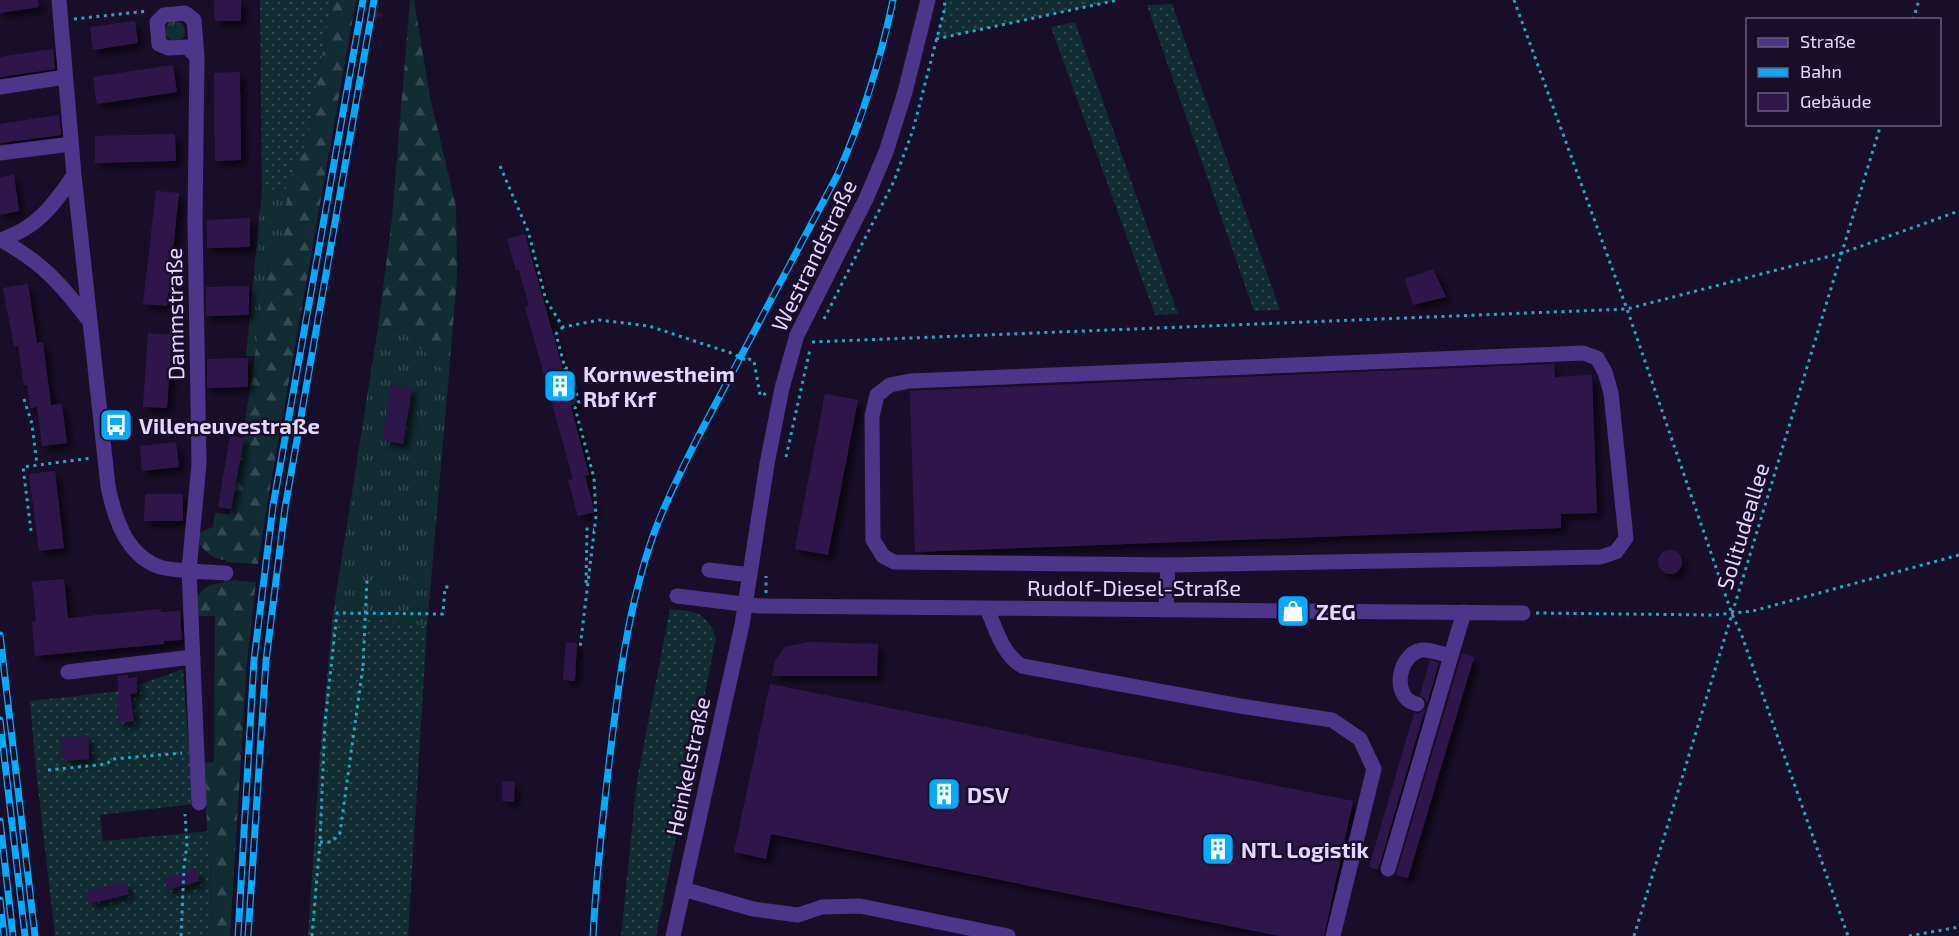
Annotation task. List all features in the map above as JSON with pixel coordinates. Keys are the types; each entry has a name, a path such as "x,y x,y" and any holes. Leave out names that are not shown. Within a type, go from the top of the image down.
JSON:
{"street":[{"path":"59,0 74,175 108,486 115,516 126,539 142,556 157,567 226,573"},
{"name":"Westrandstraße","path":"745,605 767,465 780,399 797,335 866,199 886,152 920,36 928,0"},
{"name":"Dammstraße","path":"164,15 185,13 194,20 196,57 195,221 199,464 189,570 199,803"},
{"path":"164,15 157,22 159,44 168,48 187,47 196,57"},
{"path":"0,87 65,78"},
{"path":"0,153 71,144"},
{"path":"1,240 22,232 40,218 57,200 74,175"},
{"path":"1,240 26,253 63,286 90,322"},
{"path":"1582,353 1597,358 1605,372 1611,393 1626,538 1616,552 1601,557 1168,565 894,562 883,556 873,540 872,416 877,394 890,385 910,381 1582,353"},
{"path":"1166,610 1168,565"},
{"path":"709,570 750,574"},
{"path":"677,596 745,605"},
{"name":"Rudolf-Diesel-Straße","path":"745,605 1523,613"},
{"name":"Heinkelstraße","path":"673,936 745,605"},
{"path":"987,608 1004,648 1015,662 1022,666 1240,706 1332,720 1360,739 1374,768 1333,936"},
{"path":"1388,870 1464,612"},
{"path":"1417,704 1410,703 1403,696 1400,685 1406,660 1416,652 1424,650 1450,656"},
{"path":"69,672 193,657"},
{"path":"683,888 753,909 798,915 822,907 860,906 1008,936"}],"path":[{"path":"823,321 894,181 913,130 945,0"},
{"path":"920,36 936,39 1118,0"},
{"path":"1514,0 1627,309 1732,614 1746,647 1848,936"},
{"path":"1914,18 1919,0"},
{"path":"60,21 152,10 164,15"},
{"name":"Solitudeallee","path":"1634,936 1880,126"},
{"path":"500,166 528,231 546,300 563,327"},
{"path":"812,342 1627,309 1842,253 1959,212"},
{"path":"580,648 596,516 594,478 575,408 579,403 570,369 565,368 556,334 563,327 599,320 649,326 731,353 748,361 749,359 754,362 760,395 762,393 780,399"},
{"path":"784,462 812,342 818,332"},
{"path":"24,399 32,424 38,465"},
{"path":"31,531 23,467 105,456"},
{"path":"586,591 587,529 594,530"},
{"path":"1523,613 1732,614 1754,611 1959,555"},
{"path":"767,566 767,607"},
{"path":"320,842 332,842 340,833 363,666 367,580"},
{"path":"312,936 320,842 325,722 337,613 443,615 445,587 449,587"},
{"path":"48,770 107,764 112,759 197,752"},
{"path":"181,936 187,833 185,814"},
{"path":"1910,936 1959,927"}],"green space":[{"path":"260,0 332,0 304,154 296,156 288,189 262,190"},
{"path":"332,0 356,0 258,564 227,562 210,555 204,549 198,542 199,533 213,527 215,513 229,514 269,261 280,252 288,189 296,155 304,154"},
{"path":"410,0 414,0 430,97 456,207 457,277 448,385 435,358 414,345 416,330 378,327 392,218"},
{"path":"945,0 1118,0 936,39"},
{"path":"1172,4 1280,310 1254,311 1147,5"},
{"path":"171,21 179,21 185,27 185,35 179,41 171,41 165,35 165,27"},
{"path":"1075,22 1178,314 1155,315 1051,27"},
{"path":"288,189 280,252 269,261 255,356 246,356 262,190"},
{"path":"378,327 416,330 414,345 435,358 448,385 427,626 333,614"},
{"path":"224,580 256,582 247,660 230,936 211,936 210,832 207,831 205,763 214,762 215,616 199,616 196,601 203,589 210,585 224,583"},
{"path":"670,609 699,614 708,622 716,638 656,936 621,936 637,780"},
{"path":"333,614 427,626 408,936 308,936 320,753"},
{"path":"183,669 193,804 100,815 103,841 210,831 211,936 55,936 30,701 121,691"}],"building":[{"path":"0,0 38,0 39,7 0,13"},
{"path":"214,0 241,0 241,21 215,21"},
{"path":"135,21 138,43 93,50 90,27"},
{"path":"53,49 55,69 0,77 0,57"},
{"path":"173,65 177,92 97,104 93,77"},
{"path":"240,72 241,160 215,161 214,73"},
{"path":"59,115 61,135 0,143 0,124"},
{"path":"175,134 176,161 95,163 95,136"},
{"path":"14,175 19,211 0,215 0,177"},
{"path":"156,191 179,193 167,306 143,304"},
{"path":"250,218 250,247 207,248 207,220"},
{"path":"525,234 563,370 568,370 577,402 571,406 589,475 585,476 595,512 578,516 568,480 573,479 525,307 529,306 507,239"},
{"path":"1433,269 1446,297 1413,305 1405,279"},
{"path":"28,284 37,343 43,342 51,405 62,404 67,443 42,446 37,407 30,408 18,346 14,346 3,288"},
{"path":"249,286 249,315 206,316 206,287"},
{"path":"148,333 172,335 167,408 143,407"},
{"path":"248,358 248,387 207,388 207,359"},
{"path":"1554,364 1555,377 1592,375 1597,513 1561,514 1561,528 915,552 910,391"},
{"path":"391,385 412,388 403,444 382,440"},
{"path":"825,394 858,400 828,555 795,549"},
{"path":"230,436 244,438 231,509 218,507"},
{"path":"176,442 179,467 142,471 140,446"},
{"path":"55,471 64,548 39,551 29,474"},
{"path":"145,494 183,494 183,521 144,521"},
{"path":"1670,550 1678,554 1682,562 1678,570 1670,574 1662,570 1658,562 1662,554"},
{"path":"64,579 68,618 161,609 161,612 180,611 182,640 164,641 164,644 35,656 32,622 36,621 32,582"},
{"path":"566,642 577,643 575,681 563,680"},
{"path":"809,642 878,644 877,676 772,676 775,661 785,647"},
{"path":"1462,653 1474,657 1408,878 1396,875"},
{"path":"1430,660 1439,663 1427,704 1420,695"},
{"path":"128,675 128,678 137,677 137,693 130,694 134,721 119,723 116,700 118,699 118,676"},
{"path":"770,684 1353,801 1324,936 1280,936 771,834 766,859 734,852"},
{"path":"1425,709 1378,870 1369,867 1414,713 1419,714"},
{"path":"88,735 89,759 63,761 60,739"},
{"path":"502,781 515,782 514,802 502,801"},
{"path":"197,869 199,881 167,890 164,878"},
{"path":"125,881 129,894 89,904 86,891"}],"railway":[{"path":"238,936 254,660 273,506 363,0"},
{"path":"248,936 266,661 285,508 374,0"},
{"path":"593,936 600,845 617,699 631,617 644,563 663,511 686,461 838,174 870,89 893,0"},
{"path":"0,635 35,936"},
{"path":"0,720 25,936"},
{"path":"0,821 13,936"},
{"path":"0,900 4,936"}],"place":[{"name":"Kornwestheim Rbf Krf","path":"560,386"},
{"name":"Villeneuvestraße","path":"116,425"},
{"name":"ZEG","path":"1293,611"},
{"name":"DSV","path":"944,794"},
{"name":"NTL Logistik","path":"1218,849"}]}
